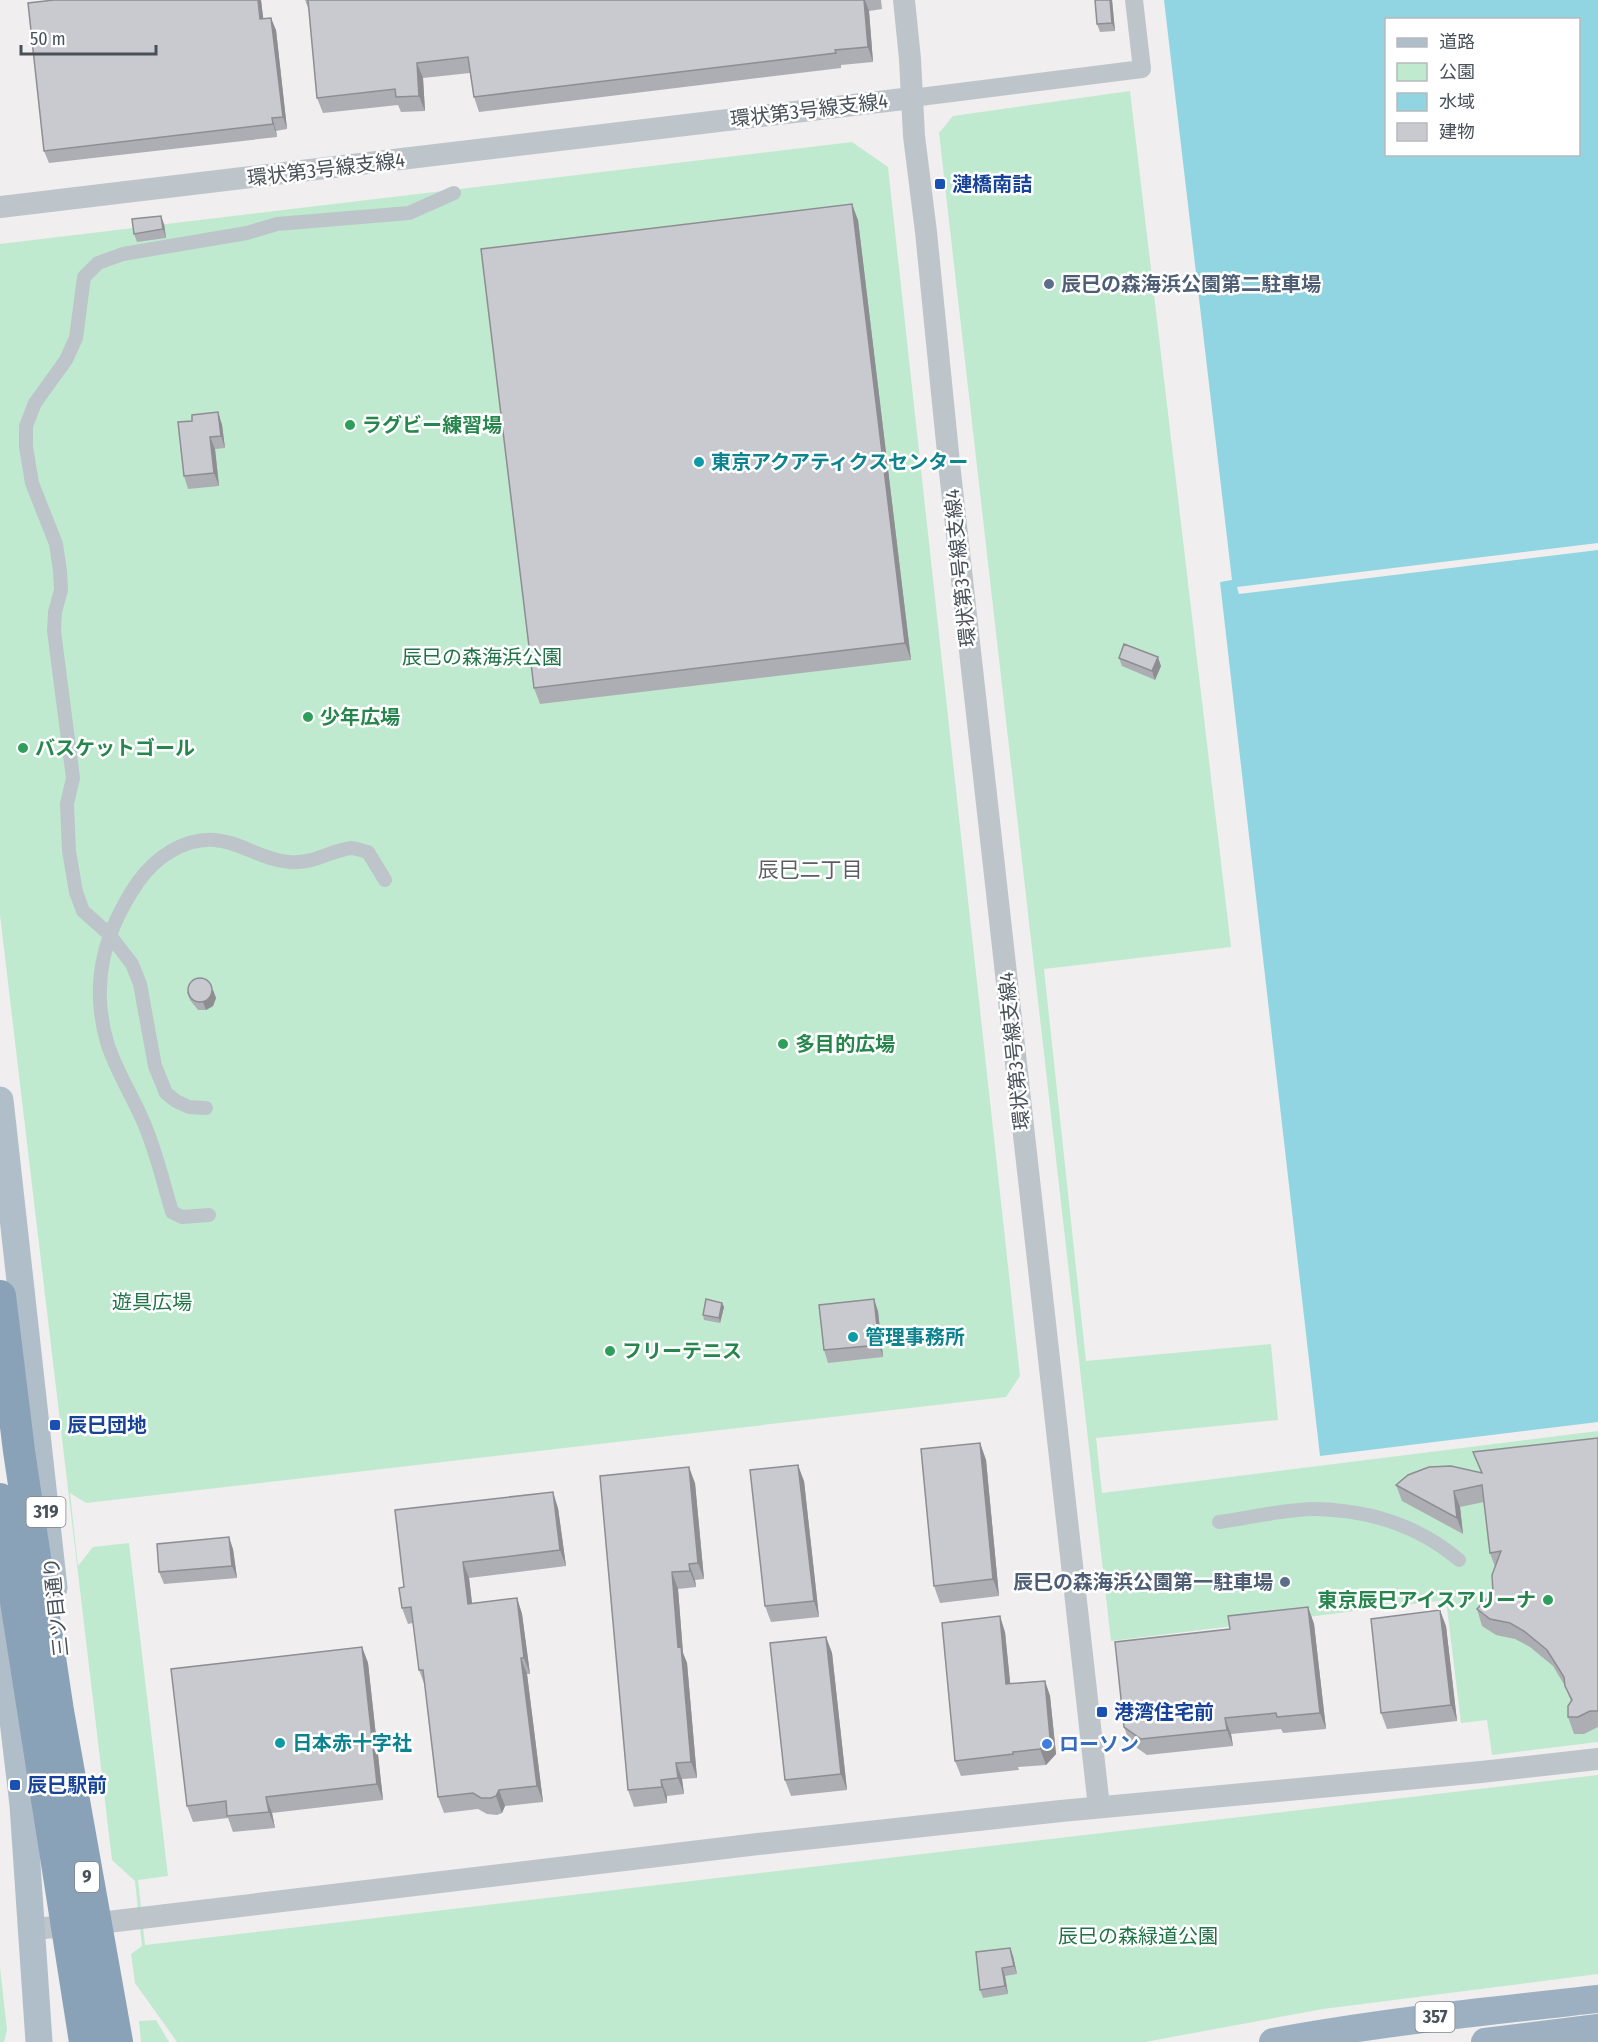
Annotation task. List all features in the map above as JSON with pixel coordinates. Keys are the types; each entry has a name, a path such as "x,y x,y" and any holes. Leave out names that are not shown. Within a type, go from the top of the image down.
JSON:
{"highway":[{"name":"9","path":"0,1296 19,1451 58,1711 117,2042"},
{"path":"0,1499 85,2042"},
{"path":"0,1511 63,2042"},
{"path":"58,1711 96,2042"},
{"name":"357","path":"1273,2042 1428,2018 1598,1999"},
{"path":"1485,2042 1598,2028"}],"main road":[{"name":"三ツ目通り","path":"0,1100 105,2042"},
{"name":"三ツ目通り","path":"0,1341 59,1819 72,2042"},
{"path":"0,1610 23,1805 39,2042"}],"street":[{"path":"904,0 912,98 1142,69 1134,0"},
{"name":"環状第3号線支線4","path":"0,207 912,98 914,136 981,762 1099,1807"},
{"path":"206,1108 189,1107 166,1093 155,1066 140,984 128,958 109,934 83,911 76,891 71,861 67,804 73,778 54,631 55,612 61,590 60,571 56,544 32,483 26,447 26,426 35,403 66,360 76,338 84,277 98,263 123,254 247,232 277,224 409,213 454,194"},
{"path":"209,1215 182,1217 172,1212 144,1123 108,1043 99,988 102,958 109,934 125,900 143,875 164,854 190,844 214,840 240,846 265,858 290,862 314,861 351,848 368,852 385,880"},
{"path":"1219,1522 1313,1509 1357,1511 1422,1534 1459,1560"},
{"path":"32,1929 91,1924 758,1844 1099,1807 1598,1759"}],"green space":[{"path":"1130,91 1231,947 1044,969 1086,1361 1271,1344 1278,1420 1096,1438 1102,1493 1598,1431 1598,1742 1492,1755 1487,1720 1461,1723 1446,1600 1111,1641 939,133 953,116"},
{"name":"辰巳の森海浜公園","path":"852,142 888,167 1020,1376 1006,1397 86,1503 70,1493 78,1566 93,1547 129,1543 168,1876 138,1880 145,1945 1598,1775 1598,1974 1323,2009 1145,2042 177,2042 135,1983 131,1954 142,1946 135,1881 112,1860 0,915 0,244"},
{"path":"0,1967 7,2030 4,2042 0,2042"},
{"path":"156,2020 169,2042 141,2042 139,2021"}],"water":[{"path":"1164,0 1598,0 1598,1422 1320,1456 1220,582 1232,580"}],"pier":[{"path":"1598,543 1598,550 1239,594 1237,587"}],"building":[{"path":"54,0 258,0 260,19 271,18 283,117 272,118 273,124 44,151 28,3"},
{"path":"308,0 864,0 868,47 835,50 836,53 474,97 468,57 417,63 419,96 396,97 395,89 317,98"},
{"path":"1095,0 1110,0 1112,23 1097,24"},
{"name":"東京アクアティクスセンター","path":"852,204 905,643 534,688 481,249"},
{"path":"161,216 163,229 134,234 132,219"},
{"path":"218,412 221,436 210,437 214,473 184,476 178,422 192,421 192,415"},
{"path":"1124,644 1158,657 1152,671 1119,658"},
{"path":"200,978 209,981 212,990 209,999 200,1002 191,999 188,990 191,981"},
{"path":"706,1299 722,1303 719,1318 703,1315"},
{"name":"管理事務所","path":"874,1299 879,1345 824,1350 819,1305"},
{"name":"東京辰巳アイスアリーナ","path":"1598,1438 1598,1711 1590,1711 1578,1717 1568,1717 1568,1706 1572,1700 1565,1686 1564,1677 1547,1650 1524,1631 1510,1623 1490,1619 1477,1609 1493,1592 1492,1575 1501,1551 1490,1553 1482,1485 1454,1491 1457,1518 1396,1485 1408,1475 1429,1467 1451,1466 1482,1473 1473,1452"},
{"path":"980,1443 993,1579 934,1586 921,1449"},
{"path":"798,1465 814,1601 765,1606 750,1470"},
{"path":"689,1467 698,1563 689,1564 690,1571 672,1572 691,1762 676,1763 678,1778 661,1780 662,1787 628,1790 600,1476"},
{"path":"553,1492 560,1550 463,1562 468,1604 517,1598 524,1658 521,1658 537,1786 499,1790 496,1796 491,1798 481,1798 473,1793 438,1797 423,1670 419,1670 411,1607 402,1608 399,1588 404,1587 395,1510"},
{"path":"229,1537 232,1566 159,1572 157,1544"},
{"path":"1308,1607 1320,1713 1277,1717 1276,1713 1225,1718 1227,1730 1141,1739 1124,1727 1115,1642 1230,1629 1228,1616"},
{"path":"1440,1610 1451,1705 1381,1713 1371,1619"},
{"path":"1000,1616 1006,1684 1045,1681 1050,1738 1040,1749 955,1761 942,1623"},
{"path":"826,1637 841,1774 785,1780 770,1643"},
{"name":"日本赤十字社","path":"362,1647 377,1784 266,1797 269,1812 227,1816 226,1801 187,1806 171,1669"},
{"path":"1010,1948 1014,1966 1002,1968 1005,1986 980,1990 976,1952"}],"place":[{"name":"漣橋南詰","path":"940,184"},
{"name":"辰巳の森海浜公園第二駐車場","path":"1049,284"},
{"name":"ラグビー練習場","path":"350,425"},
{"name":"東京アクアティクスセンター","path":"699,462"},
{"name":"少年広場","path":"308,717"},
{"name":"バスケットゴール","path":"23,748"},
{"name":"多目的広場","path":"783,1044"},
{"name":"管理事務所","path":"853,1337"},
{"name":"フリーテニス","path":"610,1351"},
{"name":"辰巳団地","path":"55,1425"},
{"name":"辰巳の森海浜公園第一駐車場","path":"1285,1582"},
{"name":"東京辰巳アイスアリーナ","path":"1548,1600"},
{"name":"港湾住宅前","path":"1102,1712"},
{"name":"日本赤十字社","path":"280,1743"},
{"name":"ローソン","path":"1047,1744"},
{"name":"辰巳駅前","path":"15,1785"}],"district":[{"name":"辰巳二丁目","path":"810,870"}],"park label":[{"name":"遊具広場","path":"152,1302"},
{"name":"辰巳の森緑道公園","path":"1138,1936"}]}
